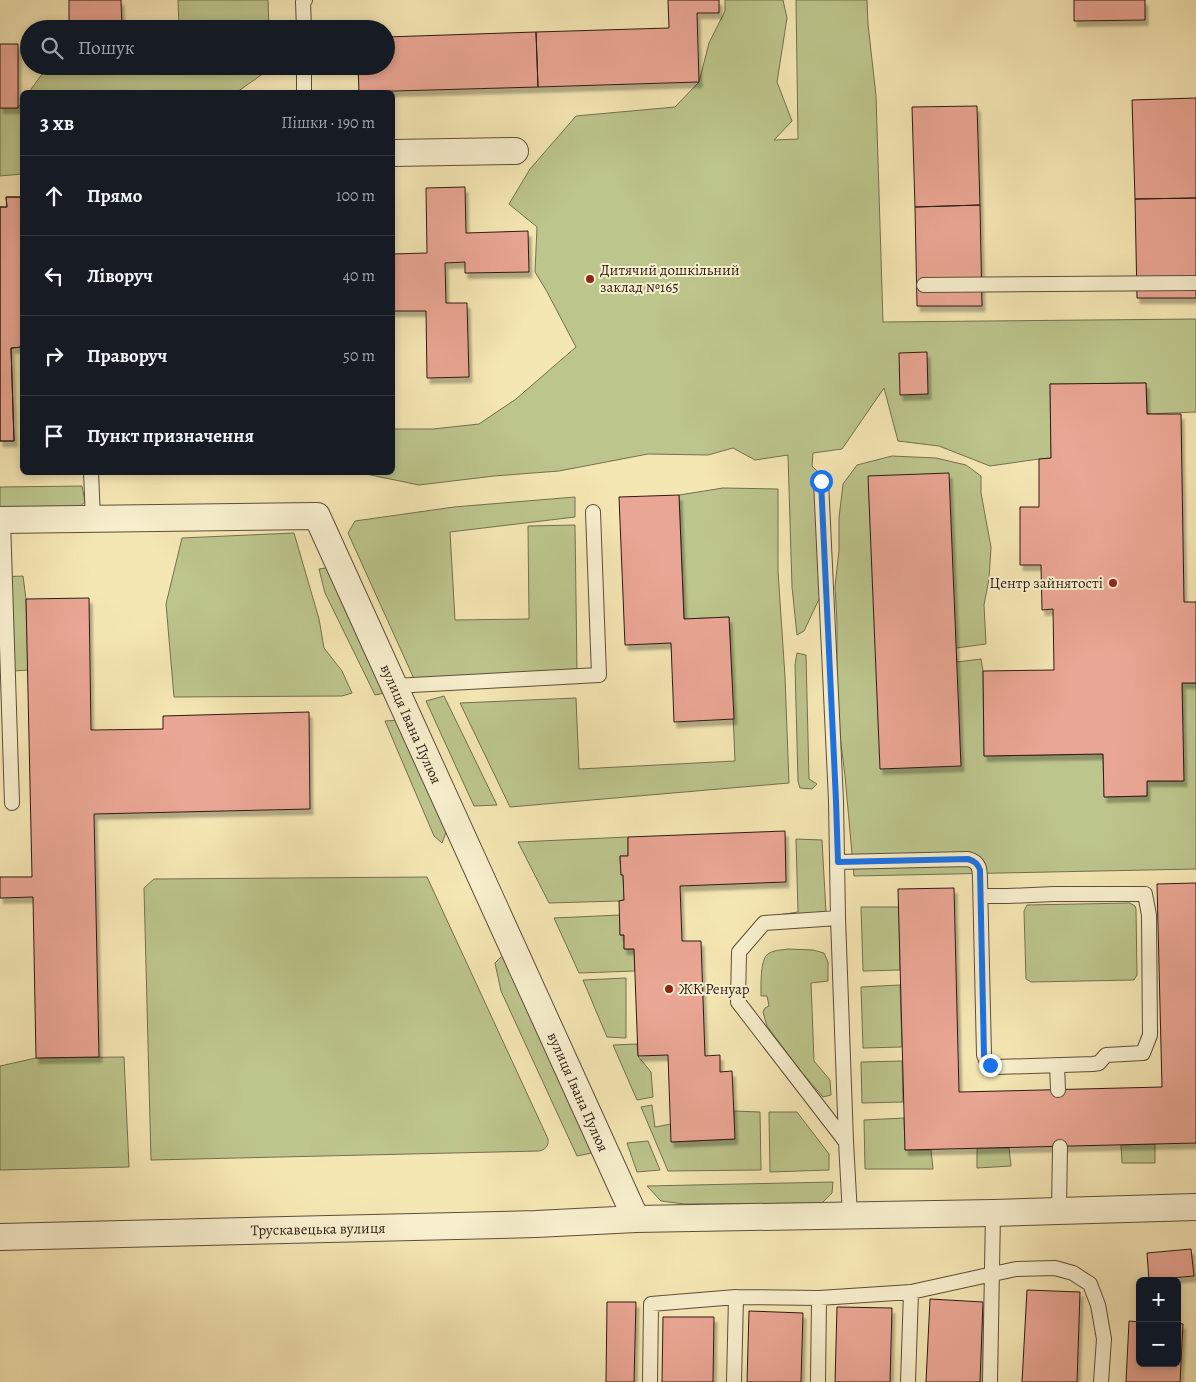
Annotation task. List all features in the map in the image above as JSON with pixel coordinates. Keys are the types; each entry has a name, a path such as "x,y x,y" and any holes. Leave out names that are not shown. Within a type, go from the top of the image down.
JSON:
{"street":[{"path":"395,153 515,151"},
{"name":"вулиця Івана Пулюя","path":"1,520 317,516 636,1220"},
{"name":"Трускавецька вулиця","path":"0,1236 1196,1207"}],"lane":[{"path":"304,20 303,2 305,0"},
{"path":"304,75 304,90"},
{"path":"924,285 1196,283"},
{"path":"91,475 93,519"},
{"path":"821,481 836,791 838,918 850,1215"},
{"path":"394,686 599,675 593,512"},
{"path":"1,520 12,803"},
{"path":"838,862 968,859 974,860 978,865 980,870 981,896 984,1055 990,1065 996,1067 1093,1064 1099,1063 1106,1055 1143,1053 1150,1035 1149,915 1145,894 981,896"},
{"path":"838,918 764,923 739,952 738,1002 846,1142"},
{"path":"1057,1065 1058,1090"},
{"path":"1060,1147 1060,1210"},
{"path":"990,1382 993,1213"},
{"path":"650,1382 651,1304 736,1297 819,1298 911,1292 1016,1269 1055,1268 1074,1273 1090,1284 1098,1305 1104,1339 1101,1382"},
{"path":"908,1382 911,1292"},
{"path":"734,1382 736,1297"},
{"path":"818,1382 819,1298"}],"green space":[{"path":"178,0 268,0 269,20 179,20"},
{"path":"725,0 783,0 787,18 777,82 792,121 774,140 798,139 796,0 867,0 876,96 883,322 1196,319 1196,412 1147,414 1146,383 1050,384 1051,458 990,466 939,446 898,441 884,388 842,449 813,453 812,466 819,473 821,595 804,631 797,635 792,587 788,455 755,460 733,448 708,455 648,454 559,471 419,485 371,475 395,475 395,429 433,429 479,424 516,399 576,347 535,272 537,227 509,204 530,169 576,116 675,107 699,82 709,43 725,11"},
{"path":"41,75 261,75 240,90 30,90"},
{"path":"20,105 20,174 0,176 0,108 18,108"},
{"path":"892,456 936,458 966,465 981,476 981,493 991,547 989,579 984,605 986,644 956,648 957,662 981,659 983,671 984,756 1103,754 1104,797 1147,796 1147,781 1183,781 1182,683 1196,683 1196,869 854,876 837,711 835,587 839,550 839,518 843,484 857,465"},
{"path":"82,486 85,502 74,511 0,512 0,487"},
{"path":"723,488 778,489 778,571 789,783 510,807 460,703 576,698 579,769 735,761 729,617 684,619 679,495"},
{"path":"575,497 575,517 450,532 455,620 529,619 528,526 575,525 577,673 415,681 348,533 355,521 454,507"},
{"path":"294,533 319,619 324,648 342,671 352,693 342,696 174,697 166,604 182,538"},
{"path":"332,567 390,692 375,695 325,593 319,569"},
{"path":"23,576 26,599 28,670 0,672 0,577"},
{"path":"797,653 806,655 809,779 817,784 812,789 800,788 798,781 795,665"},
{"path":"444,696 497,805 474,806 426,701"},
{"path":"400,720 447,830 442,843 434,836 385,721"},
{"path":"628,837 628,856 620,856 624,900 619,901 549,903 518,842"},
{"path":"796,839 822,840 826,913 779,922 778,915 798,912"},
{"path":"427,877 548,1139 546,1147 539,1151 151,1160 144,888 154,879"},
{"path":"1130,903 1136,909 1137,975 1134,980 1031,982 1026,979 1024,911 1027,905"},
{"path":"861,907 899,907 900,970 863,971"},
{"path":"620,915 620,935 624,935 624,949 634,949 635,971 579,973 554,918"},
{"path":"788,949 813,950 824,953 828,962 828,981 811,983 814,1061 830,1080 831,1095 823,1097 802,1073 767,1026 763,1012 769,1006 767,996 761,996 761,973 765,957 775,951"},
{"path":"504,954 597,1152 577,1156 501,991 495,963"},
{"path":"626,978 626,1038 607,1037 583,980"},
{"path":"900,985 902,1047 863,1048 861,987"},
{"path":"637,1044 638,1056 651,1072 653,1097 637,1100 613,1045"},
{"path":"124,1057 129,1167 0,1170 0,1066 36,1058"},
{"path":"902,1061 903,1102 862,1103 861,1062"},
{"path":"652,1105 655,1127 671,1124 672,1142 734,1139 734,1111 760,1112 761,1170 668,1171 641,1107"},
{"path":"769,1112 797,1112 829,1154 829,1170 770,1172"},
{"path":"904,1118 905,1150 931,1150 933,1169 865,1169 864,1120"},
{"path":"648,1141 660,1170 637,1172 627,1143"},
{"path":"1155,1144 1155,1163 1122,1163 1121,1145"},
{"path":"977,1148 1009,1148 1011,1166 977,1168"},
{"path":"833,1182 832,1193 822,1203 684,1204 661,1201 647,1186"}],"building":[{"path":"69,0 121,0 122,20 69,20"},
{"path":"668,0 719,0 719,13 697,13 699,82 538,87 536,32 669,28"},
{"path":"1074,0 1145,0 1145,20 1074,21"},
{"path":"536,32 538,87 395,91 359,90 358,75 395,75 395,37"},
{"path":"0,44 18,44 18,108 0,108"},
{"path":"1196,98 1196,198 1135,199 1132,100"},
{"path":"977,106 980,205 915,207 912,107"},
{"path":"465,187 466,233 528,231 529,272 465,273 465,262 445,263 446,303 467,303 469,377 427,378 426,311 395,311 395,254 427,253 426,188"},
{"path":"6,197 20,197 20,347 11,348 14,441 0,441 0,207 7,207"},
{"path":"6,197 20,197 20,347 11,348 14,441 0,441 0,207 7,207"},
{"path":"1196,198 1196,298 1137,298 1135,199"},
{"path":"980,205 982,306 917,306 915,207"},
{"path":"927,352 928,394 900,395 899,353"},
{"name":"Центр зайнятості","path":"1146,383 1147,414 1181,414 1184,602 1196,602 1196,683 1182,683 1184,781 1147,781 1147,796 1104,797 1103,754 984,756 983,671 1054,670 1053,609 1042,610 1041,565 1020,565 1020,507 1039,507 1039,459 1051,458 1050,384"},
{"path":"949,473 961,766 880,769 868,476"},
{"path":"679,495 684,619 729,617 734,719 674,722 671,643 625,645 619,497"},
{"path":"89,598 91,730 163,729 163,716 309,712 310,809 94,814 99,1057 36,1058 33,897 0,898 0,877 32,877 26,599"},
{"name":"ЖК Ренуар","path":"785,831 786,882 680,886 682,941 701,941 705,1056 720,1055 720,1072 732,1071 735,1139 671,1142 668,1055 638,1056 634,949 624,949 624,935 620,935 619,901 624,900 620,856 628,856 628,837"},
{"path":"1196,883 1196,1143 905,1150 898,889 954,888 959,1092 1162,1087 1157,884"},
{"path":"1191,1249 1194,1276 1149,1277 1147,1253"},
{"path":"1027,1290 1080,1292 1077,1382 1022,1382"},
{"path":"930,1299 983,1302 980,1382 926,1382"},
{"path":"607,1302 636,1302 634,1382 606,1382"},
{"path":"837,1307 892,1308 890,1382 835,1382"},
{"path":"749,1311 803,1313 801,1382 747,1382"},
{"path":"663,1317 714,1317 713,1382 662,1382"},
{"path":"1129,1321 1136,1322 1136,1367 1181,1367 1180,1382 1126,1382"},
{"path":"1181,1324 1183,1324 1181,1363"}],"place":[{"name":"Дитячий дошкільний заклад №165","path":"590,279"},
{"name":"Центр зайнятості","path":"1113,583"},
{"name":"ЖК Ренуар","path":"669,989"}],"route":[{"path":"821,481 838,862 968,859 974,860 978,865 980,870 984,1055 990,1065"}]}
